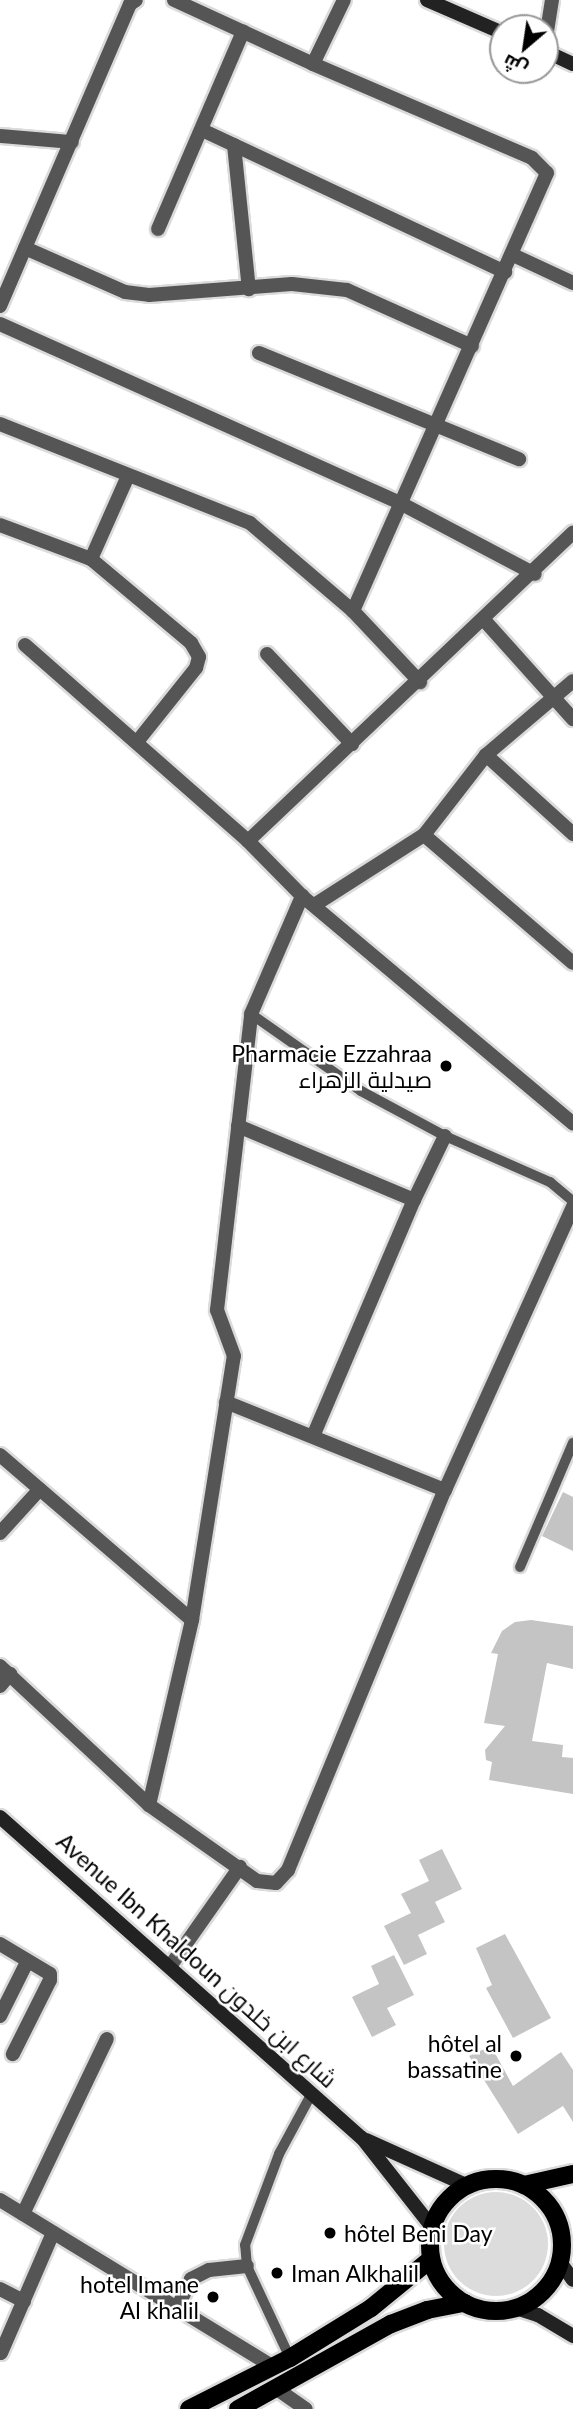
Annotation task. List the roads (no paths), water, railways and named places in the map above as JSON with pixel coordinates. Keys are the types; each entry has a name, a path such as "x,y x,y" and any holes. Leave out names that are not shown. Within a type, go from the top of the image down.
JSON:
{"main road":[{"path":"524,2185 573,2174"},
{"path":"238,2409 391,2324 428,2310 464,2303 499,2311 516,2308 544,2290 560,2262 567,2228 552,2210 524,2185 505,2179 466,2185 451,2196 432,2227 431,2259 443,2285 464,2303"},
{"path":"189,2409 290,2358 371,2308 431,2259"}],"street":[{"path":"0,306 130,4 136,0"},
{"path":"174,0 544,166 543,187 353,611"},
{"path":"313,64 344,0"},
{"path":"427,0 489,27"},
{"path":"158,229 243,32"},
{"path":"202,130 505,272"},
{"path":"0,136 72,142"},
{"path":"234,145 249,289"},
{"path":"25,247 125,292 249,289 292,284 347,290 472,346"},
{"path":"513,255 573,284"},
{"path":"0,324 402,504 535,574"},
{"path":"259,353 519,459"},
{"path":"0,424 127,478 250,523 353,611 420,681"},
{"path":"91,559 127,478"},
{"path":"0,525 91,559 191,643 199,657 196,668 137,742"},
{"path":"247,841 535,574 573,533"},
{"path":"485,621 573,719"},
{"path":"25,645 247,841 302,896 316,904 572,1120"},
{"path":"267,654 352,744"},
{"path":"316,904 424,835 486,755 573,681"},
{"path":"486,755 573,834"},
{"path":"424,835 573,964"},
{"path":"149,1805 192,1620 234,1356 217,1310 251,1014 302,896"},
{"path":"237,1126 414,1200"},
{"path":"314,1434 414,1200 445,1136"},
{"path":"0,1686 5,1670 149,1805 266,1883 276,1883 288,1870 445,1490 573,1206"},
{"path":"226,1402 314,1434 445,1490"},
{"path":"0,1455 192,1620"},
{"path":"0,1533 40,1489"},
{"name":"Avenue Ibn Khaldoun شارع ابن خلدون","path":"0,1817 171,1965 362,2138"},
{"path":"171,1965 240,1867"},
{"path":"0,1944 50,1975 50,1980 13,2054"},
{"path":"0,2016 27,1962"},
{"path":"23,2214 107,2039"},
{"path":"362,2138 466,2185"},
{"path":"362,2138 432,2227"},
{"path":"0,2200 272,2366"},
{"path":"1,2353 53,2233"},
{"path":"560,2262 573,2280"},
{"path":"177,2308 191,2279 209,2270 247,2266"},
{"path":"0,2289 23,2301"},
{"path":"516,2308 538,2315 573,2336"},
{"path":"277,2389 306,2409"}],"lane":[{"path":"251,1014 362,1091 445,1136 550,1182 573,1201"},
{"path":"520,1566 573,1443"},
{"path":"290,2358 247,2266 245,2245 253,2216 312,2093"}],"place":[{"name":"Pharmacie Ezzahraa صيدلية الزهراء","path":"446,1066"},
{"name":"hôtel al bassatine","path":"516,2056"},
{"name":"hôtel Beni Day","path":"330,2233"},
{"name":"Iman Alkhalil","path":"277,2273"},
{"name":"hotel Imane Al khalil","path":"213,2297"}]}
